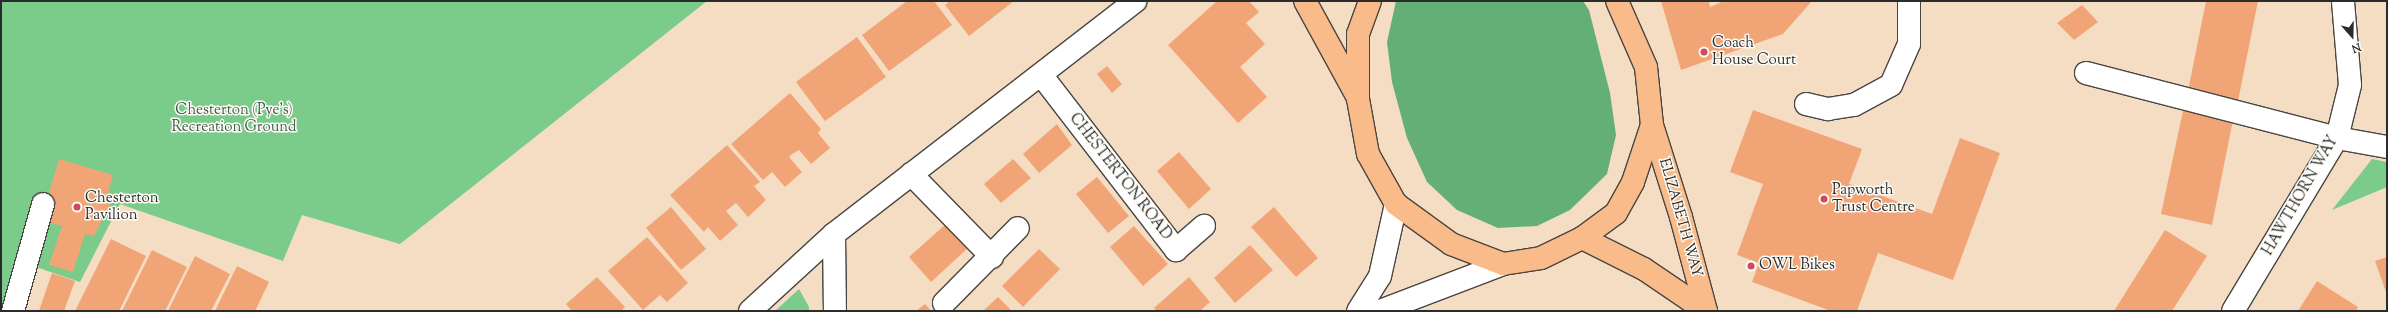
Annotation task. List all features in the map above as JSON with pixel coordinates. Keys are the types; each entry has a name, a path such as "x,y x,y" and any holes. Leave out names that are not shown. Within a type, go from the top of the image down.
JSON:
{"main road":[{"path":"1305,1 1358,99"},
{"path":"1370,1 1358,34 1358,99 1368,154 1396,204 1451,244 1503,264 1541,258 1582,238 1616,213 1633,182 1652,125 1646,67 1617,1"},
{"name":"ELIZABETH WAY","path":"1652,125 1681,217 1706,311"},
{"name":"ELIZABETH WAY","path":"1582,238 1644,269 1706,311"}],"street":[{"path":"750,311 834,234 911,174 1042,76 1136,1"},
{"path":"1806,104 1828,109 1854,105 1891,85 1909,44 1909,1"},
{"name":"HAWTHORN WAY","path":"2233,311 2337,138 2350,85 2343,1"},
{"path":"2086,73 2337,138 2387,147"},
{"name":"CHESTERTON ROAD","path":"1042,76 1176,250 1204,226"},
{"path":"911,174 992,257"},
{"path":"13,311 43,204"},
{"path":"1358,311 1380,276 1396,204"},
{"path":"944,303 992,257 1018,228"},
{"path":"834,234 835,311"},
{"path":"1380,311 1503,264"}],"green space":[{"name":"Chesterton (Pye's) Recreation Ground","path":"1,1 707,1 400,244 302,215 283,261 120,204 80,282 36,267 23,311 1,311"},
{"path":"1396,1 1583,1 1589,10 1610,93 1616,135 1607,174 1570,210 1537,226 1498,228 1457,210 1427,182 1407,138 1392,82 1387,42"},
{"path":"2372,159 2387,162 2387,187 2332,210"},
{"path":"799,289 809,307 809,311 775,311"}],"building":[{"path":"907,1 934,1 952,25 889,71 862,35"},
{"path":"950,1 1014,1 969,36 945,5"},
{"path":"1217,1 1249,1 1259,12 1246,23 1265,44 1240,67 1267,97 1238,123 1168,45"},
{"name":"Coach House Court","path":"1661,1 1709,1 1710,7 1724,1 1812,1 1783,34 1681,70"},
{"path":"2206,1 2258,1 2237,106 2187,96"},
{"path":"2082,5 2098,22 2074,40 2057,23"},
{"path":"857,37 886,77 825,121 796,82"},
{"path":"1107,66 1122,84 1112,93 1097,74"},
{"path":"790,93 821,129 818,133 830,148 811,164 799,150 792,154 789,157 802,172 785,187 772,172 763,180 731,144"},
{"path":"2184,106 2234,115 2212,225 2161,214"},
{"name":"Papworth Trust Centre","path":"1753,110 1862,149 1849,184 1932,214 1960,138 2000,153 1953,280 1878,253 1857,311 1831,311 1752,282 1759,263 1737,255 1763,184 1730,172"},
{"path":"1057,124 1072,145 1039,173 1023,154"},
{"path":"727,145 760,182 754,186 766,200 748,217 736,203 726,211 738,225 720,241 708,227 704,232 670,195"},
{"path":"1179,152 1211,189 1189,209 1157,171"},
{"name":"Chesterton Pavilion","path":"59,159 113,175 108,193 115,195 94,236 85,234 73,272 49,265 62,226 41,220"},
{"path":"1013,159 1031,178 1001,203 984,184"},
{"path":"1097,177 1129,216 1108,233 1076,194"},
{"path":"671,207 706,249 681,270 646,228"},
{"path":"1274,207 1318,258 1296,277 1251,227"},
{"path":"946,224 968,248 931,282 909,257"},
{"path":"1134,226 1168,264 1143,286 1110,247"},
{"path":"2165,230 2207,256 2172,311 2114,311"},
{"path":"647,237 688,283 667,302 660,295 643,310 608,271"},
{"path":"111,239 146,256 119,311 75,311"},
{"path":"1250,245 1273,270 1235,303 1214,278"},
{"path":"1039,249 1060,269 1023,307 1002,286"},
{"path":"152,250 187,267 165,311 122,311"},
{"path":"195,256 230,274 211,311 168,311"},
{"path":"2387,257 2387,295 2375,261"},
{"path":"237,266 269,282 255,311 215,311"},
{"path":"52,273 75,281 64,311 39,311"},
{"path":"597,277 625,307 621,311 572,311 566,304"},
{"path":"1189,277 1210,302 1200,311 1157,311 1154,308"},
{"path":"2317,281 2358,307 2356,311 2298,311"},
{"path":"998,297 1012,311 983,311"},
{"path":"925,304 931,311 916,311"}],"place":[{"name":"Coach House Court","path":"1704,52"},
{"name":"Papworth Trust Centre","path":"1824,199"},
{"name":"Chesterton Pavilion","path":"77,207"},
{"name":"OWL Bikes","path":"1751,266"}]}
